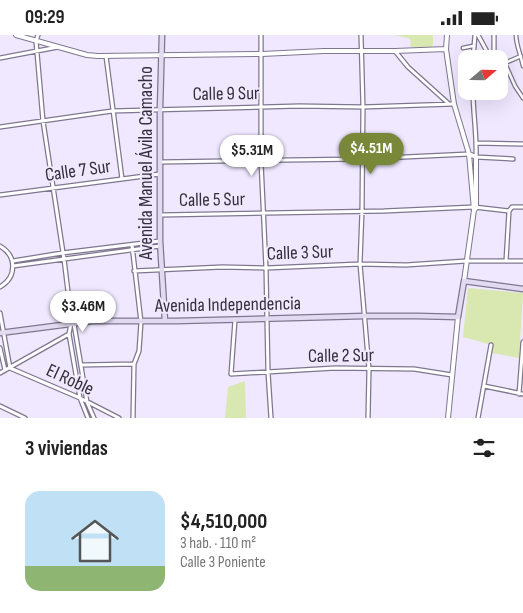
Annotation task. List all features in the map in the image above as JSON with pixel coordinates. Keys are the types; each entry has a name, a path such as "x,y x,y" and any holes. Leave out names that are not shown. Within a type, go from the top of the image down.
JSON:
{"main road":[{"name":"Avenida Manuel Ávila Camacho","path":"162,35 160,243 165,321"},
{"path":"458,317 464,281 523,289"},
{"name":"Avenida Independencia","path":"2,333 93,321 141,322 365,316 458,317"}],"street":[{"path":"16,35 34,38 56,47 87,55 106,56 446,49"},
{"path":"34,38 38,35"},
{"path":"261,35 260,161 271,418"},
{"path":"362,35 363,107 360,264 369,369 368,418"},
{"path":"447,35 446,49 454,103 469,154 475,208"},
{"path":"473,50 476,35"},
{"path":"476,35 485,50"},
{"path":"493,50 494,35"},
{"path":"516,35 523,65"},
{"path":"34,38 37,51 43,121 72,323 87,402 94,418"},
{"path":"463,48 473,46"},
{"path":"0,58 56,47"},
{"path":"395,51 408,67 449,104"},
{"path":"106,56 122,179"},
{"path":"508,62 521,56"},
{"path":"508,70 523,99"},
{"path":"518,91 523,88"},
{"path":"464,281 475,208 476,143 473,100"},
{"name":"Calle 9 Sur","path":"0,127 112,111 299,106 363,107 454,103"},
{"path":"476,143 523,144"},
{"path":"161,162 362,159 469,154 476,157 514,159"},
{"name":"Calle 7 Sur","path":"0,195 161,174"},
{"path":"506,261 509,211 512,207 523,207"},
{"name":"Calle 5 Sur","path":"161,215 475,208 509,211"},
{"path":"13,261 62,253 160,243"},
{"path":"13,266 132,250 160,243"},
{"path":"0,245 9,253 13,261 13,271 8,280 0,287"},
{"path":"132,245 141,322 139,351 134,364 133,418"},
{"name":"Calle 3 Sur","path":"134,271 222,267 266,268 360,264 406,265 466,261 523,261"},
{"path":"0,313 2,333 10,367"},
{"path":"448,418 458,317"},
{"name":"Calle 2 Sur","path":"235,320 231,374 335,368 414,369 452,375"},
{"path":"72,323 69,334 80,398 88,418"},
{"path":"0,373 69,334"},
{"path":"484,386 521,394 523,342"},
{"path":"478,418 491,345"},
{"path":"0,348 5,370"},
{"path":"81,365 134,364"},
{"name":"El Roble","path":"10,367 80,398 119,418"},
{"path":"0,406 24,418"}],"green space":[{"path":"394,35 433,35 433,44 431,48 415,48 410,46 411,40 408,38"},
{"path":"468,288 523,293 519,358 492,353 492,345 463,337"},
{"path":"245,381 246,418 225,418 228,387"}]}
